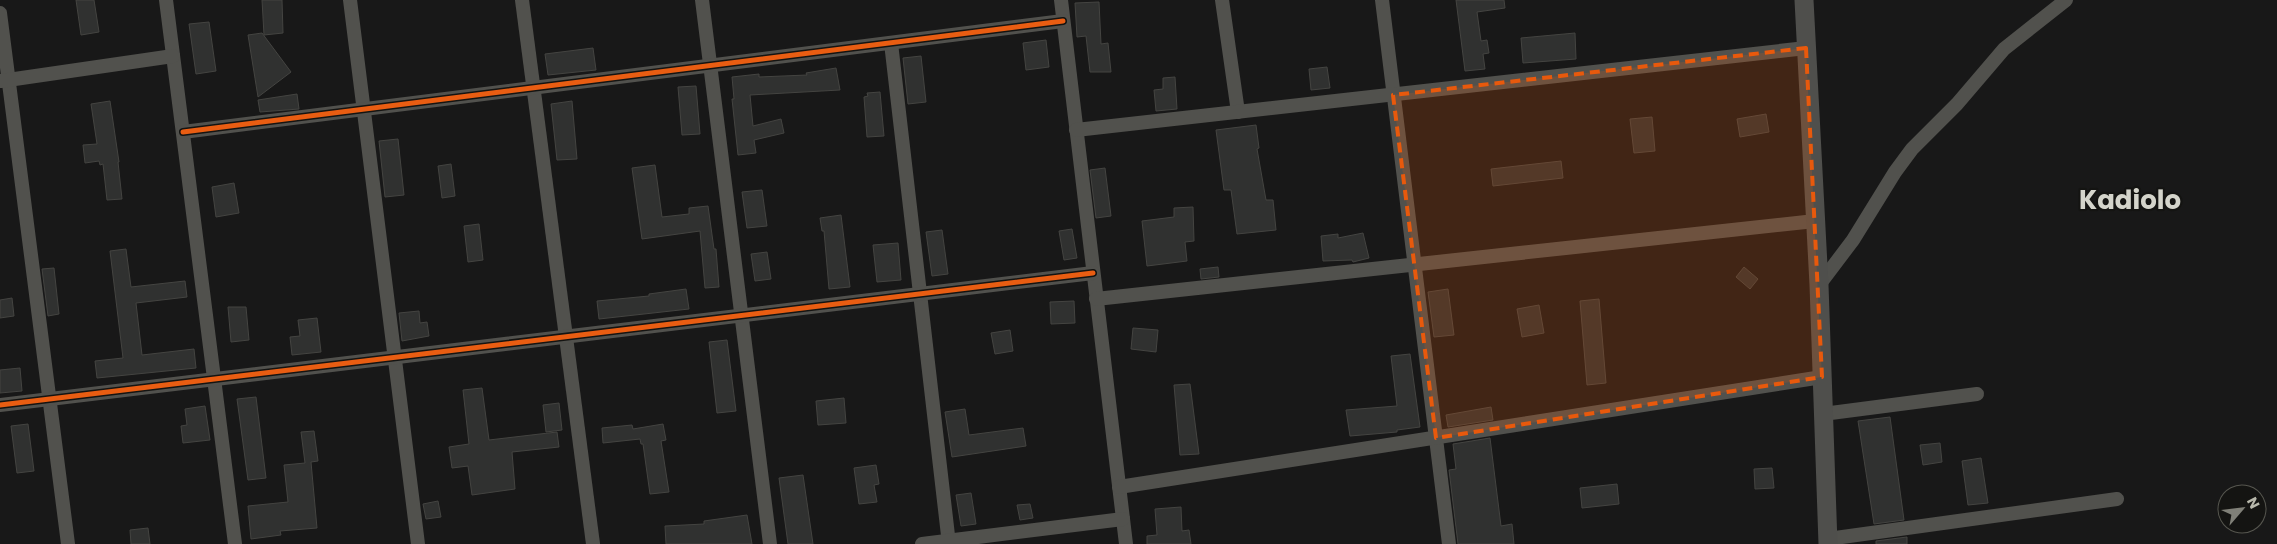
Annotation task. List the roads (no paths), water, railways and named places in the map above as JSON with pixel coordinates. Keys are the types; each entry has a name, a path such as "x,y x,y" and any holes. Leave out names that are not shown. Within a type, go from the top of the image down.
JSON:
{"main road":[{"path":"1804,0 1819,286 1828,542"}],"street":[{"path":"166,0 235,544"},
{"path":"350,0 418,544"},
{"path":"522,0 593,544"},
{"path":"702,0 770,544"},
{"path":"1061,0 1126,544"},
{"path":"1222,0 1238,112"},
{"path":"1382,0 1449,544"},
{"path":"1819,286 1853,240 1894,172 1912,149 1957,104 2004,49 2066,0"},
{"path":"0,13 4,81 68,544"},
{"path":"183,132 1063,22"},
{"path":"891,43 949,542"},
{"path":"1076,130 1806,48"},
{"path":"4,81 173,56"},
{"path":"1096,299 1815,221"},
{"path":"0,405 1093,273"},
{"path":"1119,487 1822,377"},
{"path":"1823,414 1977,394"},
{"path":"1828,542 2118,499"},
{"path":"922,544 1123,519"}],"district":[{"name":"Kadiolo","path":"2130,200"}]}
